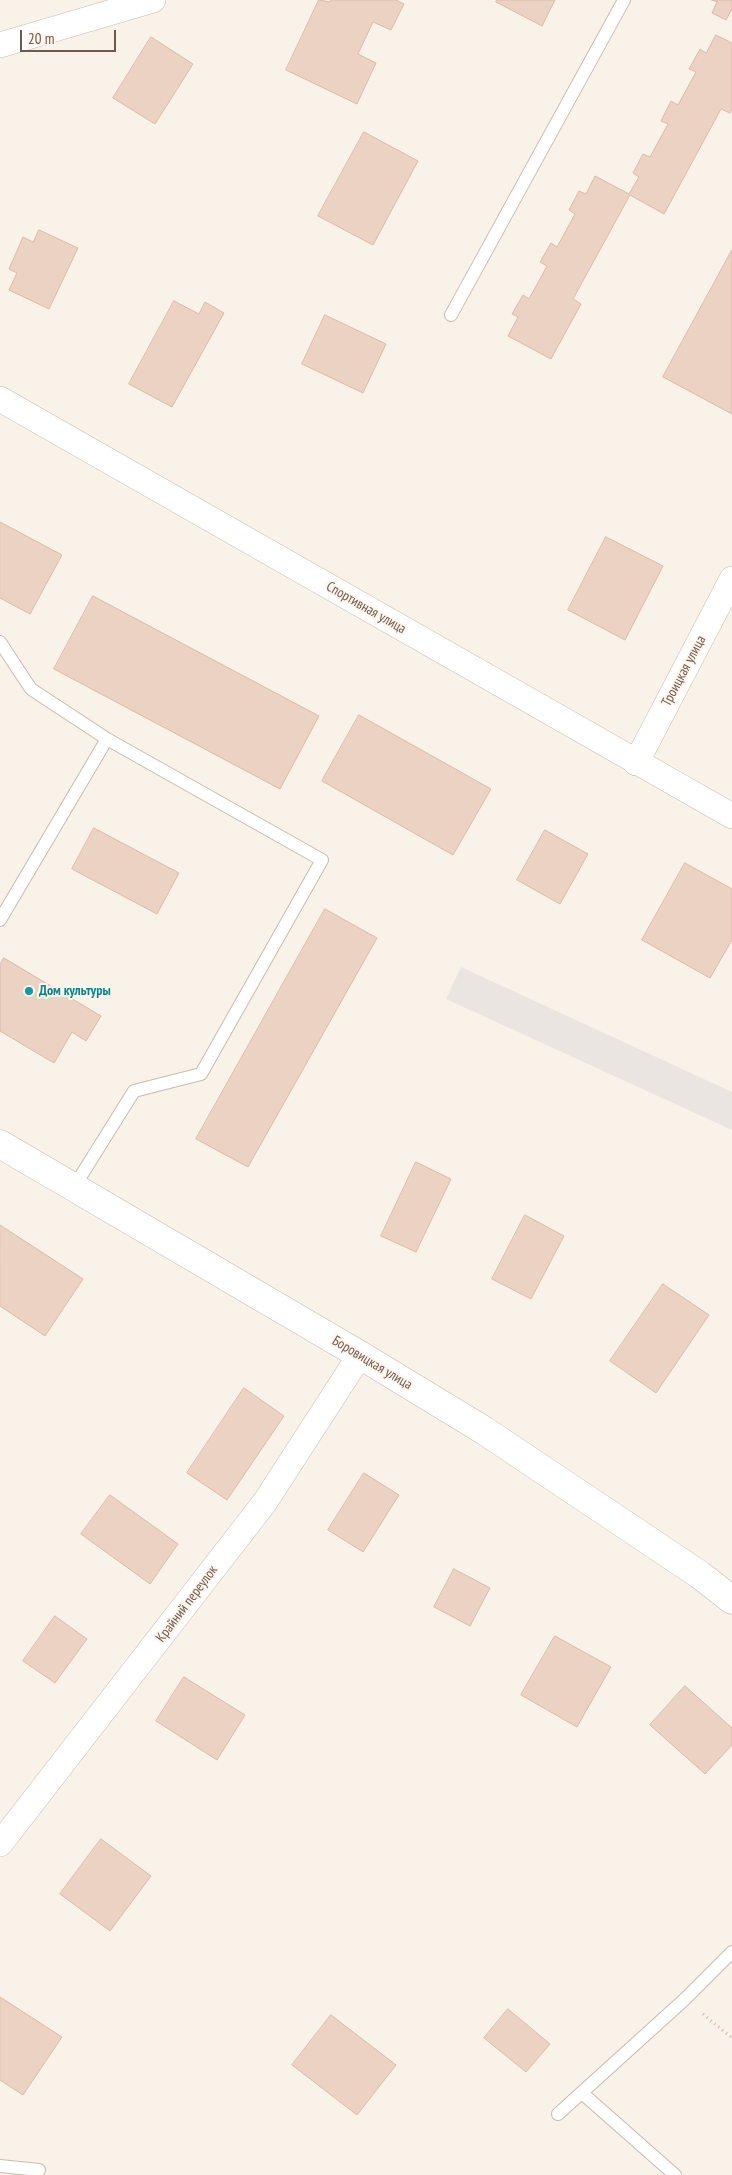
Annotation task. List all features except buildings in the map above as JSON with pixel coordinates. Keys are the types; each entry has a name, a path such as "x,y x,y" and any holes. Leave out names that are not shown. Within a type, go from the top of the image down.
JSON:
{"street":[{"path":"0,45 153,0"},
{"name":"Спортивная улица","path":"0,399 732,816"},
{"name":"Троицкая улица","path":"636,763 732,579"},
{"name":"Боровицкая улица","path":"0,1144 360,1355 485,1431 700,1576 732,1600"},
{"name":"Крайний переулок","path":"0,1844 265,1502 360,1355"}],"lane":[{"path":"451,315 624,0"},
{"path":"0,642 31,690 107,739 322,860 201,1074 134,1091 74,1187"},
{"path":"0,920 107,739"},
{"path":"558,2114 685,1999 732,1952"},
{"path":"582,2093 675,2175"},
{"path":"0,2166 39,2170"}],"path":[{"path":"685,1999 732,2038"}],"shaded area":[{"path":"461,967 732,1092 732,1130 446,999"}],"place":[{"name":"Дом культуры","path":"29,991"}]}
